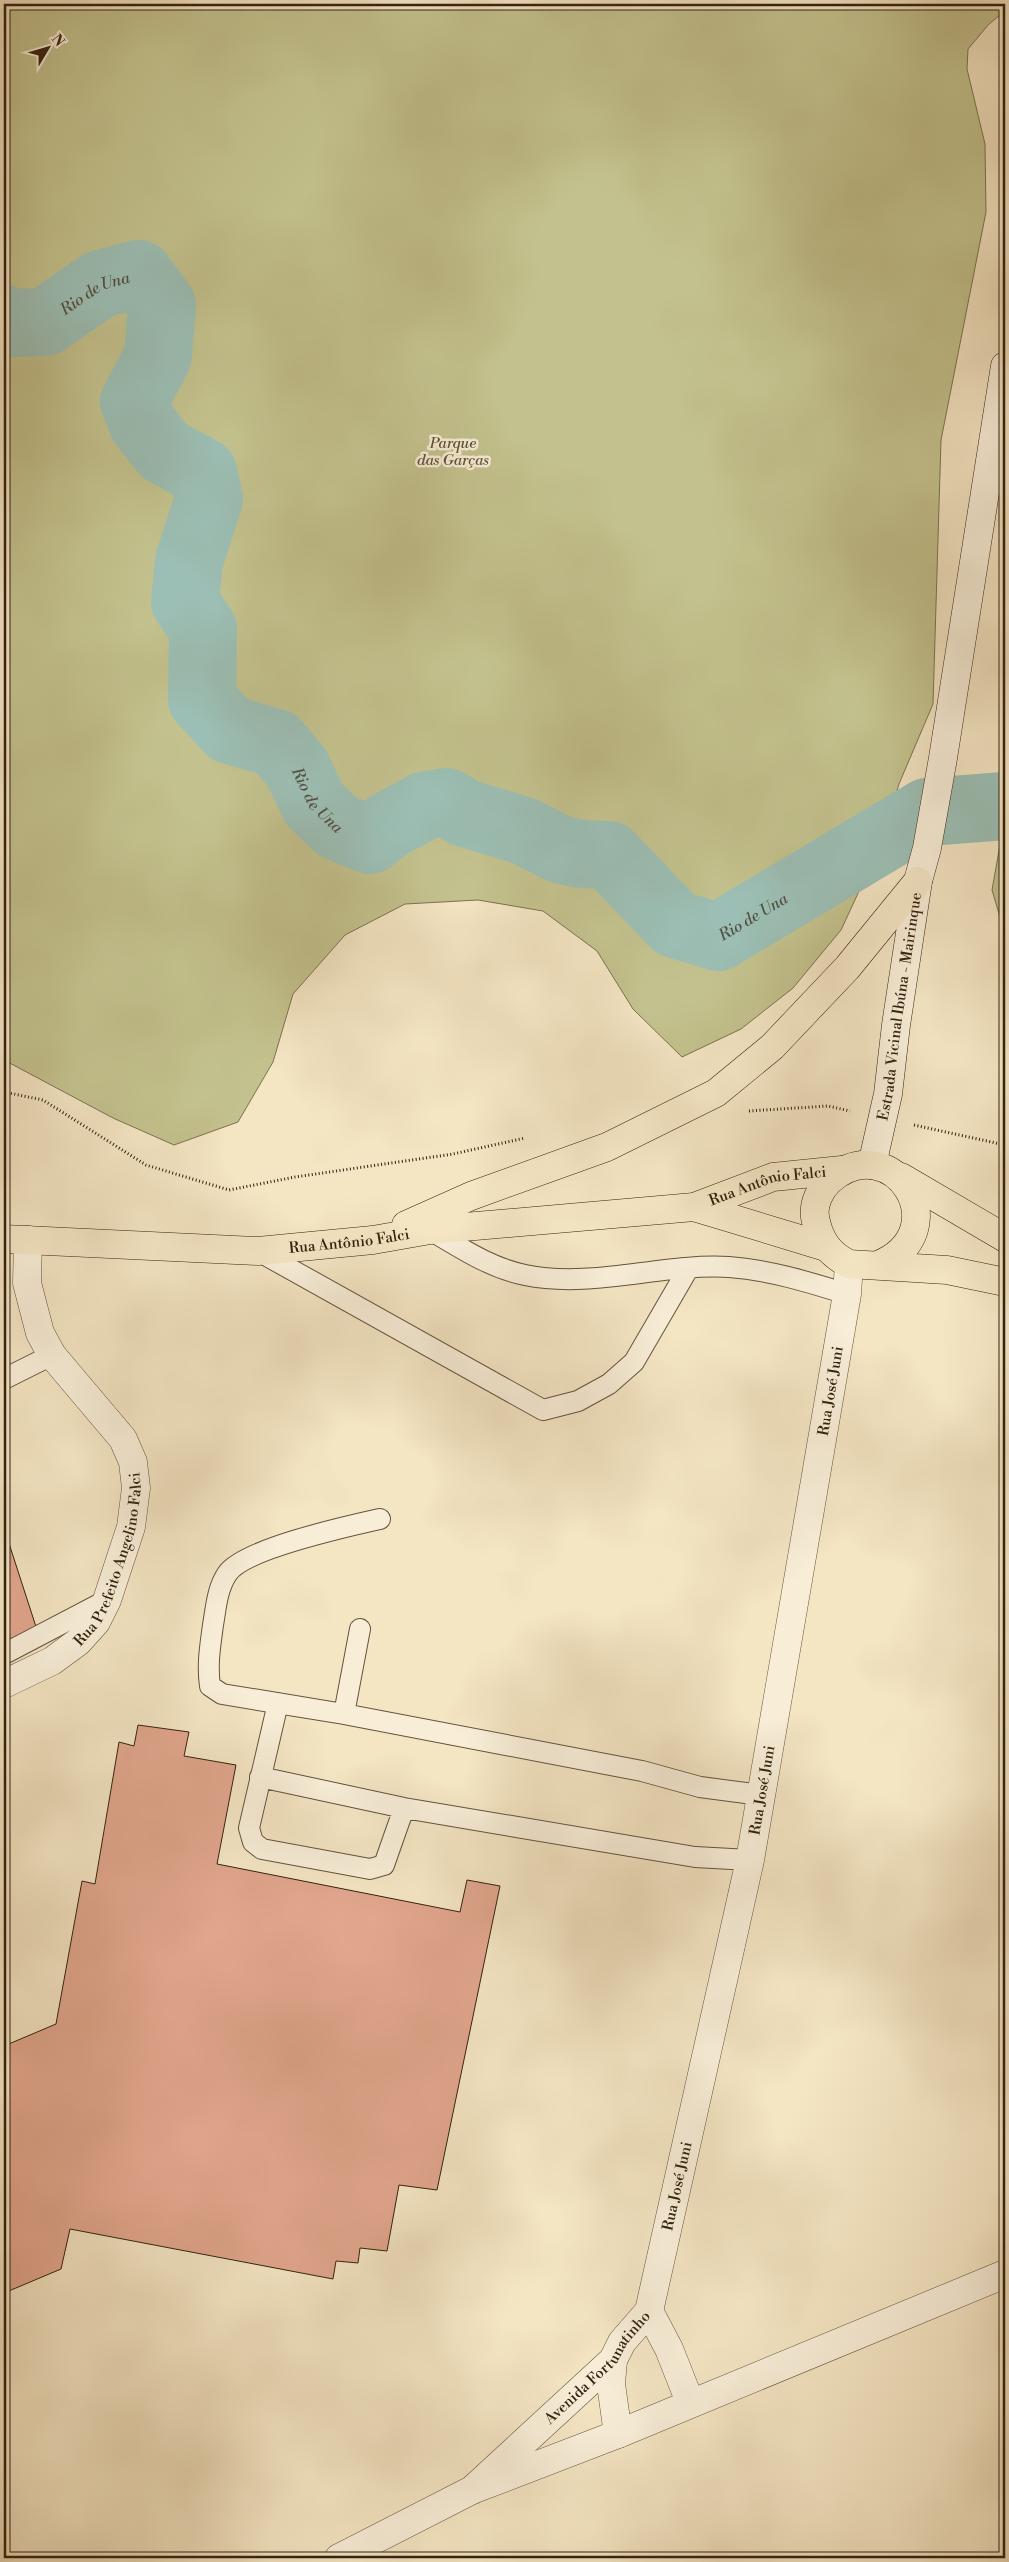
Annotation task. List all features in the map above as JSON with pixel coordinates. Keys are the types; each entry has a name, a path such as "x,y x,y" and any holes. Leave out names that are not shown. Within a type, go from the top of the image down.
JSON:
{"main road":[{"path":"373,1240 471,1196 607,1147 716,1093 779,1040 847,968 918,881"},
{"path":"1005,1238 883,1169 854,1165 842,1170 823,1186 816,1202 814,1213 817,1231 826,1247 849,1264 947,1270 1005,1282"},
{"path":"878,1265 894,1258 911,1239 917,1215 911,1192 883,1169"},
{"name":"Rua Antônio Falci","path":"16,1239 258,1251 373,1240 430,1230 694,1207 773,1177 842,1170"},
{"name":"Rua Antônio Falci","path":"694,1207 826,1247"}],"street":[{"name":"Estrada Vicinal Ibúna - Mairinque","path":"883,1169 883,1118 888,1094 896,1024 918,881 927,848 943,758 1005,366"},
{"name":"Rua Prefeito Angelino Falci","path":"4,1684 52,1661 78,1642 96,1622 107,1600 131,1527 136,1488 133,1462 123,1439 52,1355 40,1333 16,1239"},
{"name":"Rua José Juni","path":"649,2311 750,1860 847,1294 849,1264"},
{"name":"Avenida Fortunatinho","path":"340,2558 472,2490 618,2434 690,2402 1005,2274"},
{"name":"Avenida Fortunatinho","path":"472,2490 613,2360 622,2342 649,2311 669,2349 690,2402"},
{"path":"613,2360 611,2384 618,2434"}],"lane":[{"path":"430,1230 487,1263 525,1275 560,1279 728,1267 781,1274 847,1294"},
{"path":"258,1251 543,1410 578,1402 609,1384 634,1362 688,1270"},
{"path":"4,1379 52,1355"},
{"path":"380,1519 303,1537 241,1562 228,1573 219,1593 207,1666 210,1686 222,1694 344,1714 642,1771 700,1787 761,1795"},
{"path":"4,1654 107,1600"},
{"path":"344,1714 360,1629"},
{"path":"278,1703 249,1828 253,1842 262,1849 370,1869 384,1865 404,1808"},
{"path":"260,1777 404,1808 695,1857 750,1860"}],"path":[{"path":"4,1092 44,1100 146,1165 229,1190 453,1154 531,1137"},
{"path":"743,1111 828,1106 1005,1145"}],"green space":[{"name":"Parque das Garças","path":"4,4 1005,4 1005,11 989,24 968,49 967,69 985,144 986,212 941,440 933,704 899,784 879,848 841,930 793,988 741,1029 682,1057 633,1009 597,951 543,911 478,900 405,904 345,935 293,994 273,1062 238,1122 174,1145 113,1118 4,1060"},
{"path":"1005,817 1005,934 992,890"}],"building":[{"path":"4,1528 39,1636 4,1652"},
{"path":"138,1725 189,1732 184,1756 236,1765 217,1864 460,1912 467,1880 500,1886 437,2190 399,2185 387,2251 360,2248 358,2263 336,2261 333,2279 70,2229 61,2269 4,2293 4,2046 56,2024 82,1881 95,1884 119,1742 134,1746"}],"waterway":[{"name":"Rio de Una","path":"4,319 8,323 45,322 100,284 139,274 162,305 158,356 134,402 143,424 164,451 203,472 209,499 189,561 185,602 203,629 202,700 230,730 276,743 297,768 314,804 338,827 370,840 389,825 426,805 446,802 465,813 524,831 559,849 581,854 609,855 675,924 718,937 927,812 1005,806"}]}
